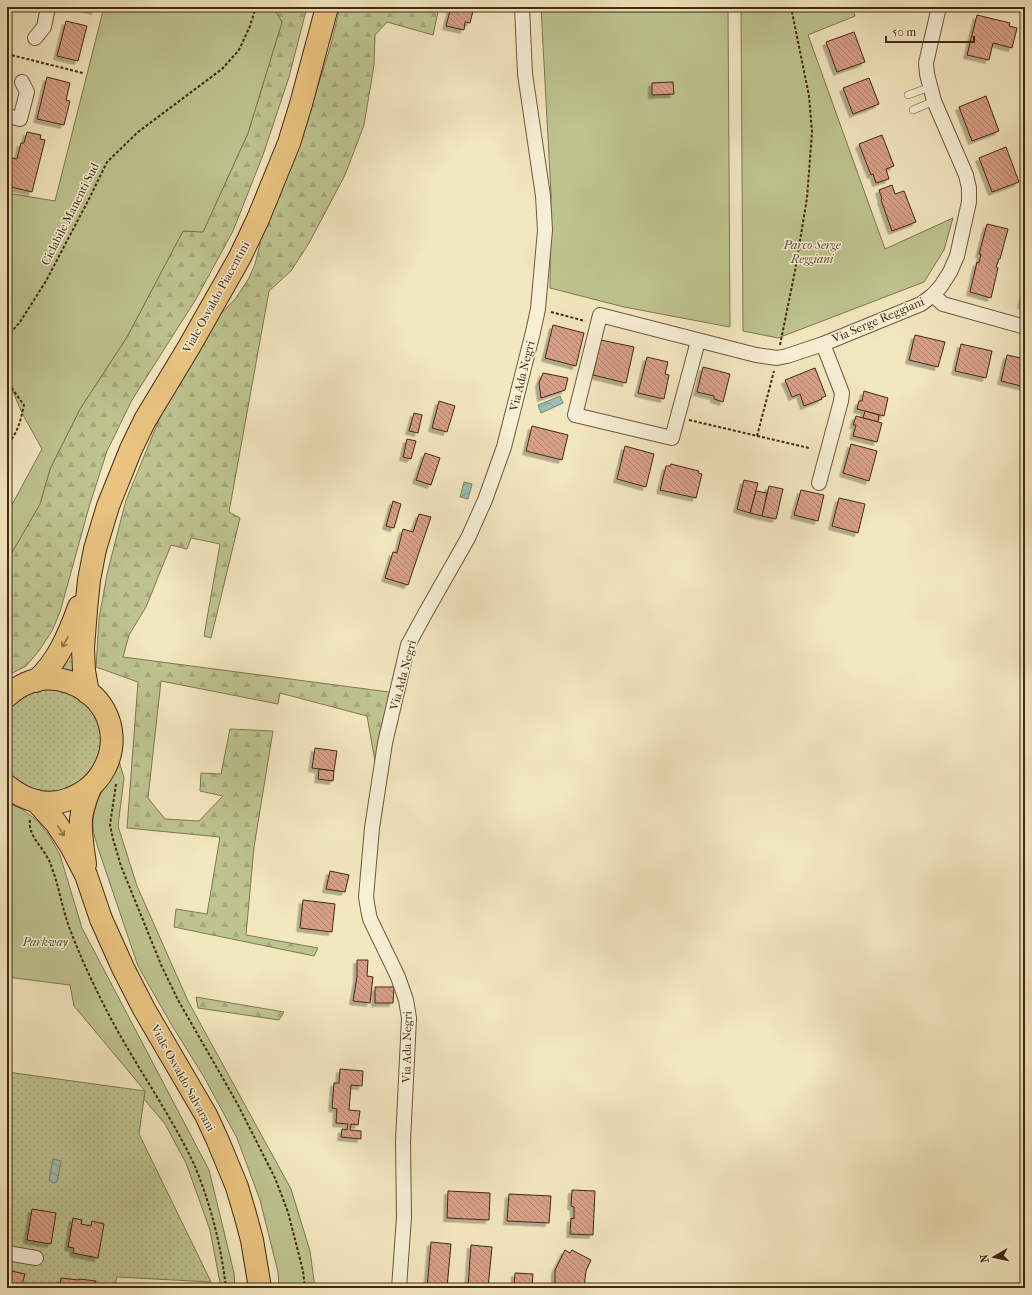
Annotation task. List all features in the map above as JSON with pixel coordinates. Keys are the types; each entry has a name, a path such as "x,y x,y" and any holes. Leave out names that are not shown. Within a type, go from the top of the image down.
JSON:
{"main road":[{"name":"Viale Osvaldo Piacentini","path":"88,693 84,671 83,648 89,580 95,549 108,506 131,449 145,420 189,347 240,257 272,187 289,143 301,104 327,7"},
{"name":"Viale Osvaldo Piacentini","path":"36,681 56,657 69,635 89,580"},
{"name":"Viale Osvaldo Piacentini","path":"7,696 26,683 45,679 64,680 77,685 97,701 104,710 111,732 110,755 106,766 99,778 90,788 78,796 65,801 50,803 34,801 19,795 7,786"},
{"name":"Viale Osvaldo Salvarani","path":"86,875 81,818 90,788"},
{"name":"Viale Osvaldo Salvarani","path":"34,801 56,823 71,846 86,875 101,919 144,1010 206,1115 227,1162 236,1187 252,1240 260,1288"}],"street":[{"path":"36,38 44,27 48,7"},
{"name":"Via Ada Negri","path":"399,1288 404,1217 403,1141 409,1018 406,1000 398,977 370,920 366,897 372,828 385,743 408,645 468,538 485,500 504,447 538,309 545,230 543,196 525,74 522,7"},
{"name":"Via Serge Reggiani","path":"598,324 600,315 756,355 778,358 823,344 921,304 933,295 941,286 957,256 969,202 969,188 966,175 934,100 927,74 926,63 939,7"},
{"path":"7,116 20,119 27,92 22,82"},
{"name":"Via Serge Reggiani","path":"933,295 943,304 1025,327"},
{"path":"598,324 575,415 672,438 698,340"},
{"name":"Via Serge Reggiani","path":"819,483 842,393 823,344"},
{"path":"7,1253 36,1258"}],"lane":[{"path":"908,95 930,87"},
{"path":"913,110 934,100"}],"path":[{"name":"Ciclabile Manenti Sud","path":"7,337 20,322 46,281 90,197 106,162 138,132 222,69 239,50 250,26 256,7"},
{"path":"757,436 778,358 795,271 807,198 812,132 809,96 791,7"},
{"path":"7,54 83,73"},
{"path":"538,309 598,324"},
{"path":"7,387 11,387 24,404 20,425 17,432 11,440 7,441"},
{"path":"678,418 809,448"},
{"path":"106,766 112,770 116,784 110,825 121,866 162,968 178,1000 237,1103 275,1178 288,1212 303,1271 305,1288"},
{"path":"34,801 29,824 30,830 47,857 54,873 71,931 86,968 110,1018 166,1113 193,1163 206,1197 216,1232 226,1288"}],"green space":[{"path":"104,7 273,7 282,22 248,133 203,232 183,231 127,337 80,409 50,469 40,504 7,561 7,514 42,449 22,413 11,387 7,387 7,193 55,201"},
{"path":"273,7 307,7 289,77 263,155 233,231 196,299 132,400 107,451 89,507 60,612 52,631 38,652 26,666 7,676 7,561 40,504 50,469 80,409 127,337 183,231 203,232 248,133 282,22"},
{"path":"340,7 439,7 433,35 387,22 375,35 374,65 364,125 345,175 309,243 291,271 269,291 229,512 240,518 211,638 204,636 220,544 191,538 187,549 171,545 146,607 129,635 123,657 397,694 379,784 367,716 280,693 278,704 161,681 148,798 165,819 199,821 223,796 200,791 201,773 221,774 230,729 273,731 254,847 246,935 318,948 314,956 174,927 176,909 207,914 220,837 127,828 138,682 96,667 99,619 107,574 126,500 163,410 213,322 236,298 249,278 255,264 260,244 261,230 305,126 330,48"},
{"path":"541,7 728,7 730,327 624,307 550,288 551,194"},
{"name":"Parco Serge Reggiani","path":"741,7 827,7 828,9 834,7 852,7 855,16 808,35 885,249 953,218 944,250 924,282 778,338 743,331"},
{"path":"80,619 78,678 53,672"},
{"path":"54,689 77,697 94,714 99,726 101,738 100,750 97,762 82,781 61,792 37,792 16,781 7,771 7,712 16,701 28,694"},
{"path":"119,761 124,778 118,826 137,886 188,1001 291,1189 310,1251 315,1288 279,1288 278,1272 260,1200 237,1138 204,1077 171,1024 138,966 93,829 93,817 98,800"},
{"name":"Parkway","path":"7,803 20,808 38,821 50,837 60,855 82,928 209,1170 234,1273 235,1288 221,1288 210,1230 186,1163 165,1124 144,1099 145,1091 74,1006 70,985 7,977"},
{"path":"196,997 284,1012 279,1020 198,1008"},
{"path":"7,1072 145,1091 139,1134 211,1282 117,1277 114,1288 7,1288"}],"water":[{"path":"560,396 563,403 541,413 538,405"},
{"path":"464,482 472,484 468,499 460,497"},
{"path":"53,1159 61,1161 57,1182 53,1183 49,1180"}],"building":[{"path":"80,7 96,7 95,11"},
{"path":"451,7 474,7 470,23 465,22 464,30 446,26"},
{"path":"977,15 1010,23 1009,26 1017,28 1012,48 993,43 989,60 967,55"},
{"path":"66,21 87,26 78,61 57,56"},
{"path":"854,32 865,62 837,72 826,42"},
{"path":"47,77 70,83 66,100 70,101 64,125 37,119"},
{"path":"869,78 879,104 853,114 843,88"},
{"path":"673,82 674,94 652,95 652,83"},
{"path":"986,96 999,131 972,141 959,107"},
{"path":"27,132 41,135 40,139 45,140 32,192 7,186 7,157 17,159 21,143 24,143"},
{"path":"882,135 894,166 886,169 889,179 876,183 873,174 871,175 859,144"},
{"path":"1006,147 1019,182 992,192 979,158"},
{"path":"892,185 895,194 904,191 916,222 892,231 879,190"},
{"path":"987,224 1008,229 1000,259 996,267 998,268 991,298 970,292 977,262 979,263 981,254 979,254"},
{"path":"1025,289 1025,306 1021,305"},
{"path":"553,325 584,333 576,366 545,358"},
{"path":"915,335 945,342 938,367 909,360"},
{"path":"601,340 634,347 626,383 593,375"},
{"path":"961,344 992,351 986,378 955,371"},
{"path":"1007,355 1025,359 1025,387 1001,381"},
{"path":"647,357 668,362 665,374 669,375 664,399 638,393"},
{"path":"703,367 730,374 723,402 714,399 714,396 697,392"},
{"path":"815,368 826,396 804,406 800,394 792,397 785,380"},
{"path":"543,373 568,378 565,390 541,398 539,383"},
{"path":"864,391 888,398 884,416 857,409 859,401 862,401"},
{"path":"439,401 455,406 447,432 432,428"},
{"path":"865,411 879,415 878,422 863,418"},
{"path":"414,413 422,415 418,433 409,431"},
{"path":"856,416 882,423 877,442 853,436 856,425 853,425"},
{"path":"532,426 568,435 562,460 526,451"},
{"path":"407,439 416,441 411,459 403,457"},
{"path":"851,444 877,451 869,481 843,473"},
{"path":"625,446 654,454 646,487 617,479"},
{"path":"425,453 440,458 431,485 416,480"},
{"path":"671,464 699,471 698,473 702,474 696,498 660,490 666,466 670,466"},
{"path":"744,480 758,483 750,513 737,509"},
{"path":"769,486 783,489 776,519 762,516"},
{"path":"801,490 824,495 818,521 794,515"},
{"path":"756,491 767,493 762,516 750,513"},
{"path":"839,498 865,504 858,533 832,526"},
{"path":"393,501 401,504 394,528 386,526"},
{"path":"419,514 431,517 408,585 385,578 393,552 397,553 403,529 413,532"},
{"path":"315,748 337,751 334,771 312,768"},
{"path":"319,769 334,771 333,781 318,779"},
{"path":"330,871 349,875 345,892 326,889"},
{"path":"303,900 335,904 332,932 300,928"},
{"path":"357,960 368,960 367,976 373,977 370,1003 353,1001 357,977"},
{"path":"375,987 394,987 393,1003 375,1003"},
{"path":"340,1069 363,1071 362,1086 351,1085 349,1110 360,1111 358,1125 351,1124 350,1130 361,1131 361,1139 341,1137 342,1129 347,1130 348,1124 336,1123 337,1109 332,1108 334,1083 339,1083"},
{"path":"572,1190 595,1191 593,1235 570,1234 571,1218 574,1219 574,1207 571,1206"},
{"path":"448,1191 490,1193 489,1220 447,1218"},
{"path":"509,1194 551,1196 549,1223 507,1221"},
{"path":"32,1209 56,1213 51,1244 27,1240"},
{"path":"73,1218 82,1220 81,1224 91,1226 92,1221 104,1224 98,1258 73,1253 74,1248 68,1247"},
{"path":"431,1242 451,1244 447,1288 427,1288"},
{"path":"471,1245 492,1247 488,1288 468,1288"},
{"path":"565,1250 570,1253 572,1250 591,1260 586,1271 584,1288 555,1288 555,1270"},
{"path":"7,1270 25,1274 21,1288 7,1288"},
{"path":"515,1273 533,1274 532,1286 514,1285"},
{"path":"61,1278 96,1281 94,1288 50,1288 50,1284 60,1286"}]}
